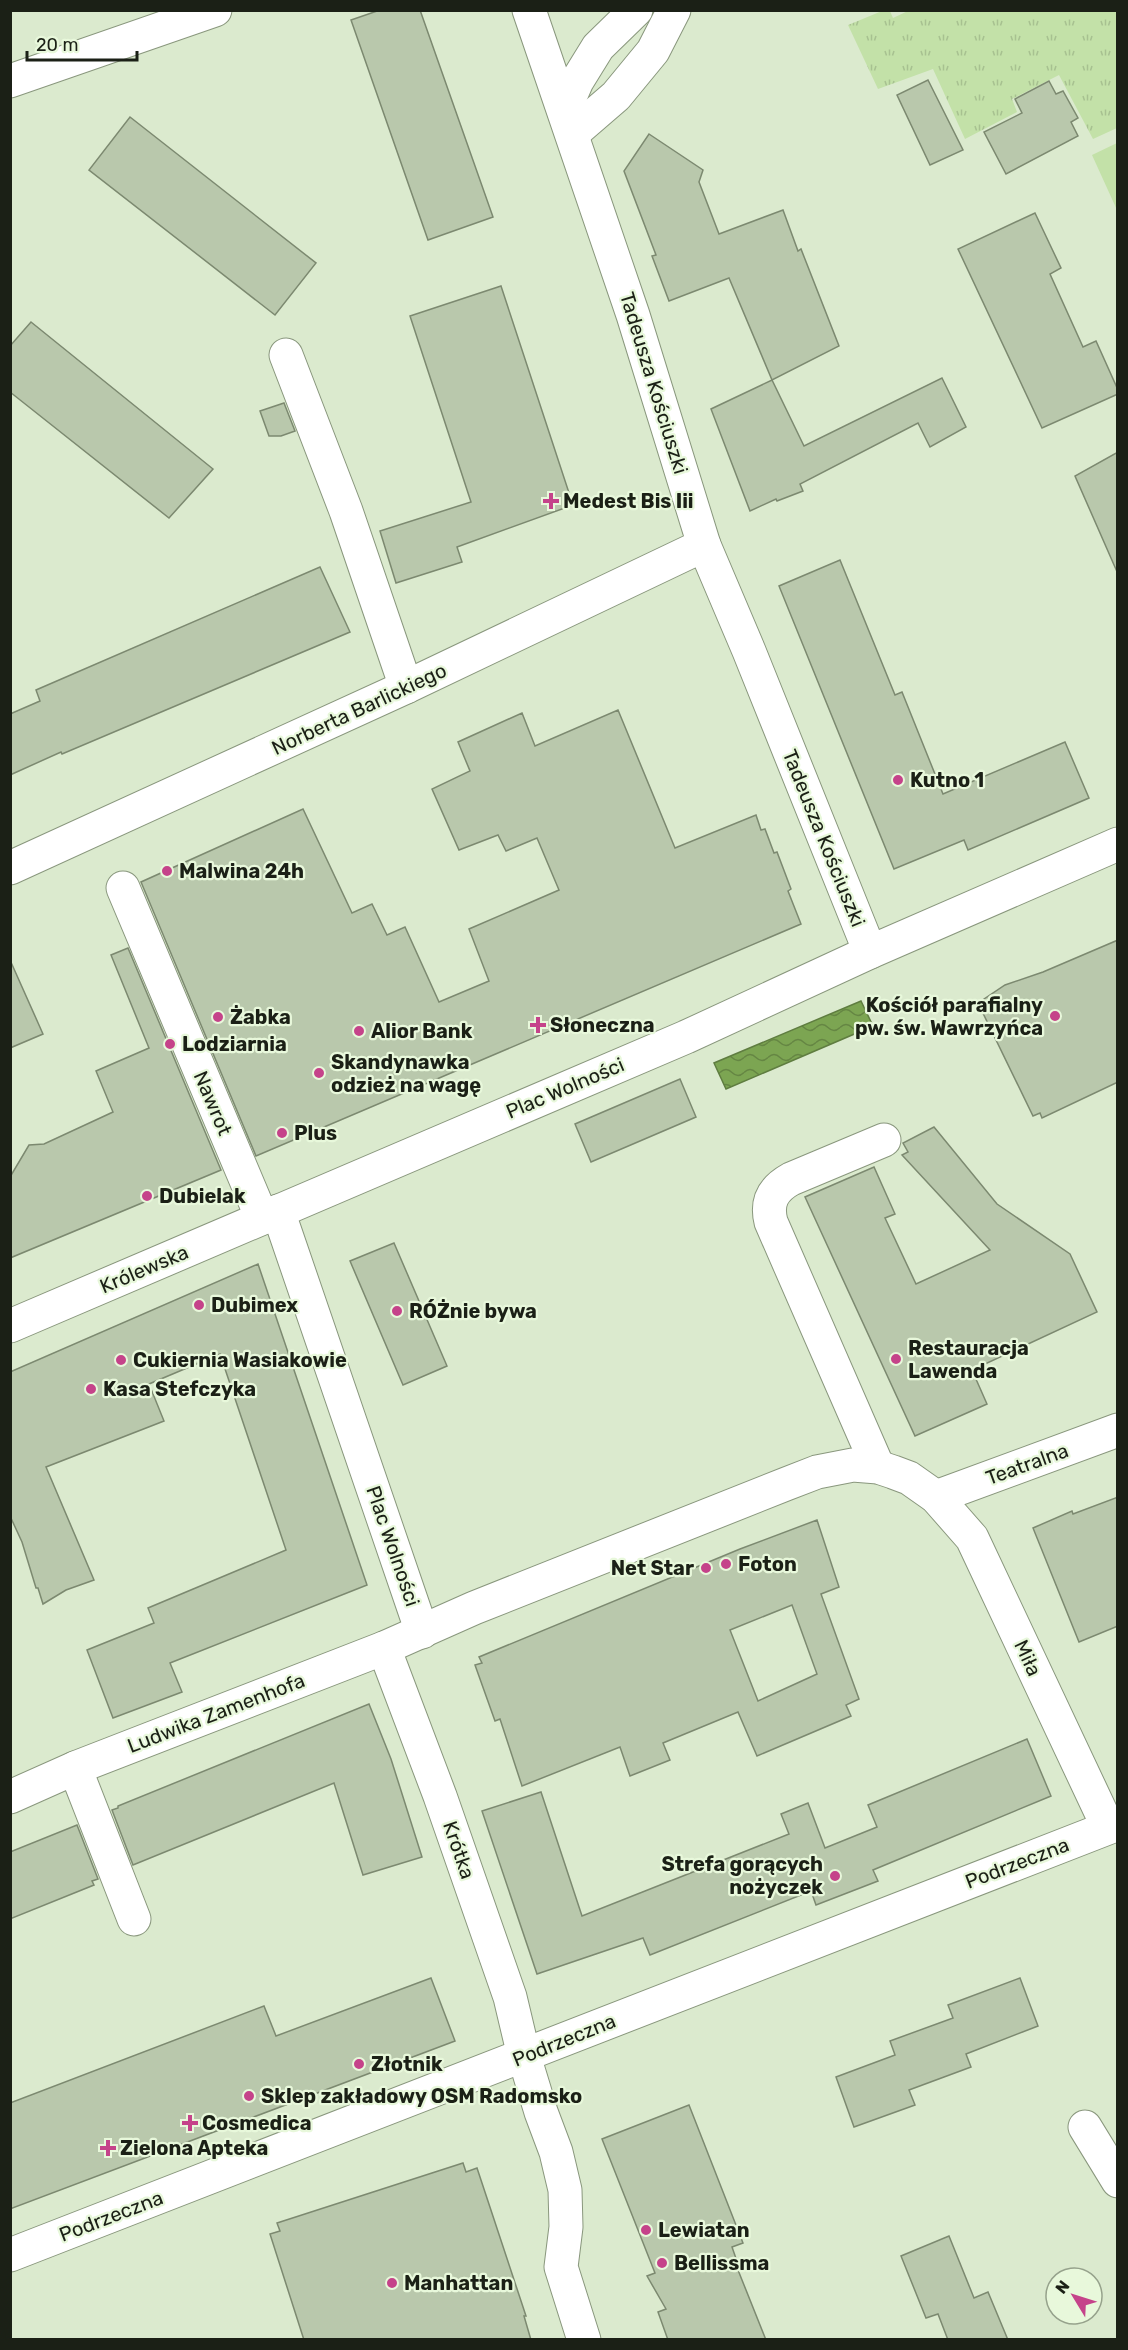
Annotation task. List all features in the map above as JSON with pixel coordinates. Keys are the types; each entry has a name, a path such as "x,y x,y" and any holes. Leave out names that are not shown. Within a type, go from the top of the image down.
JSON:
{"street":[{"path":"10,81 215,10"},
{"name":"Tadeusza Kościuszki","path":"529,10 633,315 704,545 870,952"},
{"path":"568,122 577,81 598,47 636,10"},
{"path":"568,122 616,96 653,51 674,10"},
{"path":"286,355 346,511 406,687"},
{"name":"Norberta Barlickiego","path":"10,868 142,810 704,545"},
{"name":"Plac Wolności","path":"936,1497 909,1478 878,1467 853,1465 817,1472 474,1608 422,1632 270,1215 686,1036 870,952 1118,844"},
{"name":"Nawrot","path":"123,888 270,1215"},
{"path":"878,1467 769,1213 772,1195 778,1186 884,1140"},
{"name":"Królewska","path":"10,1326 270,1215"},
{"name":"Teatralna","path":"936,1497 1118,1430"},
{"name":"Miła","path":"936,1497 972,1538 1113,1826"},
{"name":"Ludwika Zamenhofa","path":"10,1797 75,1768 422,1632"},
{"name":"Krótka","path":"384,1648 440,1796 510,1997 524,2056 556,2152 564,2190 566,2227 561,2267 584,2340"},
{"path":"75,1768 134,1919"},
{"name":"Podrzeczna","path":"10,2255 1113,1826"},
{"path":"1085,2127 1118,2181"}],"green space":[{"path":"910,10 1117,11 1117,128 1093,139 1059,75 1012,99 1017,112 965,139 933,69 878,89 848,25 882,11 890,11 893,18"},
{"path":"1117,143 1117,210 1092,155"}],"water":[{"path":"861,1001 873,1026 726,1089 714,1063"}],"building":[{"path":"380,10 420,10 493,217 428,240 351,20"},
{"path":"928,80 963,150 930,165 897,95"},
{"path":"1049,81 1056,94 1063,91 1078,118 1071,122 1078,136 1006,174 984,132 1022,113 1015,99"},
{"path":"130,117 316,263 275,315 89,170"},
{"path":"649,134 703,170 699,182 719,234 783,210 839,346 772,380 729,278 669,301 652,256 656,255 624,171"},
{"path":"1035,213 1061,268 1050,274 1083,347 1096,341 1118,390 1118,394 1042,428 958,249"},
{"path":"501,286 573,505 457,547 462,562 396,583 380,531 471,502 410,316"},
{"path":"31,322 213,469 169,518 10,392 10,346"},
{"path":"942,378 966,427 930,447 918,423 800,484 803,491 777,501 776,499 750,511 711,409 772,380 804,446"},
{"path":"284,403 295,431 281,436 269,436 260,411"},
{"path":"1118,452 1118,574 1075,476"},
{"path":"840,560 895,695 902,692 943,794 1065,742 1089,798 968,850 964,840 894,869 779,586"},
{"path":"320,567 350,632 10,775 10,714 40,701 36,690"},
{"path":"618,710 675,848 756,815 761,830 765,829 774,853 777,852 791,889 788,891 801,924 256,1156 141,882 303,809 352,913 372,904 387,935 405,927 439,1002 489,981 469,929 559,890 537,838 506,851 498,835 459,850 432,789 470,771 458,742 522,713 535,746"},
{"name":"Kościół parafialny pw. św. Wawrzyńca","path":"1118,940 1118,1082 1042,1118 1040,1113 1033,1116 979,1005 985,1003 984,999 1005,985 1043,972"},
{"path":"128,948 221,1170 10,1258 10,1177 29,1145 44,1144 113,1112 96,1071 149,1048 111,955"},
{"path":"10,960 43,1034 10,1048"},
{"path":"680,1079 696,1117 591,1162 575,1124"},
{"path":"934,1127 997,1204 1070,1254 1097,1312 972,1370 987,1404 915,1436 805,1197 874,1167 895,1214 885,1218 916,1284 990,1250 902,1155 908,1152 903,1143"},
{"name":"RÓŻnie bywa","path":"394,1243 447,1366 403,1385 350,1261"},
{"path":"258,1264 367,1585 170,1663 182,1692 113,1718 87,1650 154,1623 148,1608 286,1550 220,1354 149,1384 164,1421 46,1467 94,1580 66,1590 43,1604 22,1542 10,1516 10,1372"},
{"path":"1118,1497 1118,1626 1079,1642 1033,1528 1072,1511 1073,1514"},
{"path":"817,1520 839,1587 821,1594 859,1699 846,1705 851,1716 757,1756 738,1712 663,1743 670,1760 630,1776 620,1747 522,1786 500,1719 495,1721 475,1665 482,1663 479,1657 740,1549","holes":["792,1605 817,1674 758,1701 730,1630"]},
{"path":"369,1704 391,1759 422,1857 363,1875 334,1783 133,1865 112,1810"},
{"path":"1027,1739 1051,1796 873,1870 878,1881 816,1905 811,1891 650,1955 643,1938 537,1974 482,1811 541,1792 582,1916 789,1834 781,1814 808,1803 825,1848 877,1827 868,1805"},
{"path":"77,1825 98,1879 92,1881 94,1885 10,1919 10,1852"},
{"path":"431,1978 455,2041 10,2209 10,2103 264,2006 276,2036"},
{"path":"1020,1978 1038,2026 966,2054 971,2067 909,2090 915,2105 854,2127 836,2077 895,2055 890,2041 953,2018 948,2005"},
{"path":"689,2105 743,2243 732,2247 740,2270 738,2270 766,2340 668,2340 658,2312 666,2309 647,2276 655,2273 602,2139"},
{"name":"Manhattan","path":"463,2163 466,2172 477,2168 526,2316 524,2316 531,2340 304,2340 270,2234 280,2231 277,2223"},
{"path":"949,2236 974,2298 988,2292 1008,2340 948,2340 938,2314 926,2318 901,2256"}],"place":[{"name":"Medest Bis Iii","path":"551,501"},
{"name":"Kutno 1","path":"898,780"},
{"name":"Malwina 24h","path":"167,871"},
{"name":"Kościół parafialny pw. św. Wawrzyńca","path":"1055,1016"},
{"name":"Żabka","path":"218,1017"},
{"name":"Słoneczna","path":"538,1025"},
{"name":"Alior Bank","path":"359,1031"},
{"name":"Lodziarnia","path":"170,1044"},
{"name":"Skandynawka odzież na wagę","path":"319,1073"},
{"name":"Plus","path":"282,1133"},
{"name":"Dubielak","path":"147,1196"},
{"name":"Dubimex","path":"199,1305"},
{"name":"RÓŻnie bywa","path":"397,1311"},
{"name":"Restauracja Lawenda","path":"896,1359"},
{"name":"Cukiernia Wasiakowie","path":"121,1360"},
{"name":"Kasa Stefczyka","path":"91,1389"},
{"name":"Foton","path":"726,1564"},
{"name":"Net Star","path":"706,1568"},
{"name":"Strefa gorących nożyczek","path":"835,1876"},
{"name":"Złotnik","path":"359,2064"},
{"name":"Sklep zakładowy OSM Radomsko","path":"249,2096"},
{"name":"Cosmedica","path":"190,2123"},
{"name":"Zielona Apteka","path":"108,2148"},
{"name":"Lewiatan","path":"646,2230"},
{"name":"Bellissma","path":"662,2263"},
{"name":"Manhattan","path":"392,2283"}]}
